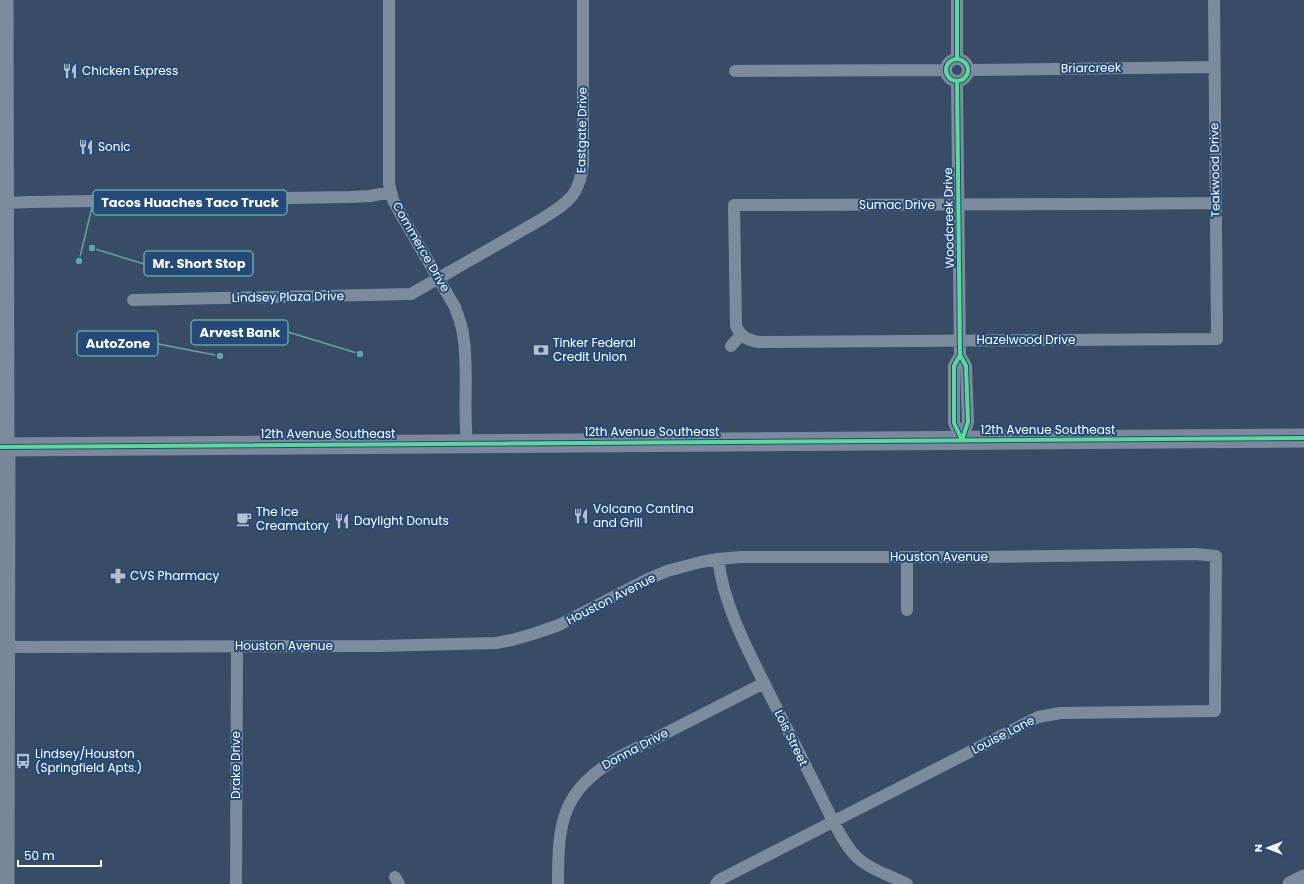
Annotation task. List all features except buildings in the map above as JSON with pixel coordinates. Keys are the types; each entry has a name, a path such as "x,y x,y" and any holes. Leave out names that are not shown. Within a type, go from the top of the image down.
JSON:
{"main road":[{"name":"12th Avenue Southeast","path":"3,447 1304,438"},
{"path":"3,447 6,647 6,884"}],"street":[{"path":"3,447 7,203 6,0"},
{"name":"Commerce Drive","path":"389,0 389,184 400,213 455,307 463,333 465,422 467,443"},
{"name":"Eastgate Drive","path":"439,278 542,219 560,207 577,191 583,164 583,0"},
{"path":"957,0 957,58"},
{"name":"Teakwood Drive","path":"1214,0 1217,339"},
{"path":"957,58 966,62 968,70 965,78 957,81 948,77 946,70 949,61 957,58"},
{"name":"Briarcreek","path":"968,70 1214,67"},
{"path":"735,71 946,70"},
{"name":"Woodcreek Drive","path":"957,81 960,355 966,366 968,422 962,440"},
{"path":"7,203 350,197 370,196 391,192"},
{"name":"Sumac Drive","path":"741,335 736,326 735,316 734,205 1216,203"},
{"name":"Lindsey Plaza Drive","path":"132,300 411,294 439,278"},
{"path":"731,346 741,335"},
{"name":"Hazelwood Drive","path":"741,335 746,339 759,342 1217,339"},
{"name":"Houston Avenue","path":"6,647 468,644 512,640 559,625 648,579 667,571 701,562 756,557 983,557 1195,554 1216,556"},
{"name":"Louise Lane","path":"716,884 720,880 833,821 1038,717 1061,713 1215,711 1216,556"},
{"path":"907,557 907,610"},
{"name":"Lois Street","path":"718,560 720,574 743,642 833,821 859,859 874,869 907,884"},
{"name":"Drake Drive","path":"236,646 236,884"},
{"name":"Donna Drive","path":"558,884 559,842 563,821 568,805 587,779 602,767 619,757 764,683"},
{"path":"1290,884 1304,877"}],"cycle path":[{"path":"957,0 957,58"},
{"path":"953,59 961,59 968,66 968,70 968,74 961,81 953,81 946,74 946,66 953,59"},
{"path":"957,81 960,355 966,366 968,422 962,440"},
{"path":"960,355 954,366 954,423 962,440"},
{"path":"0,447 1304,438"}],"place":[{"name":"Chicken Express","path":"70,71"},
{"name":"Sonic","path":"86,147"},
{"name":"Mr. Short Stop","path":"92,248"},
{"name":"Tacos Huaches Taco Truck","path":"79,261"},
{"name":"Tinker Federal Credit Union","path":"541,350"},
{"name":"Arvest Bank","path":"360,354"},
{"name":"AutoZone","path":"220,356"},
{"name":"Volcano Cantina and Grill","path":"581,516"},
{"name":"The Ice Creamatory","path":"244,519"},
{"name":"Daylight Donuts","path":"342,521"},
{"name":"CVS Pharmacy","path":"118,576"},
{"name":"Lindsey/Houston (Springfield Apts.)","path":"23,761"}]}
